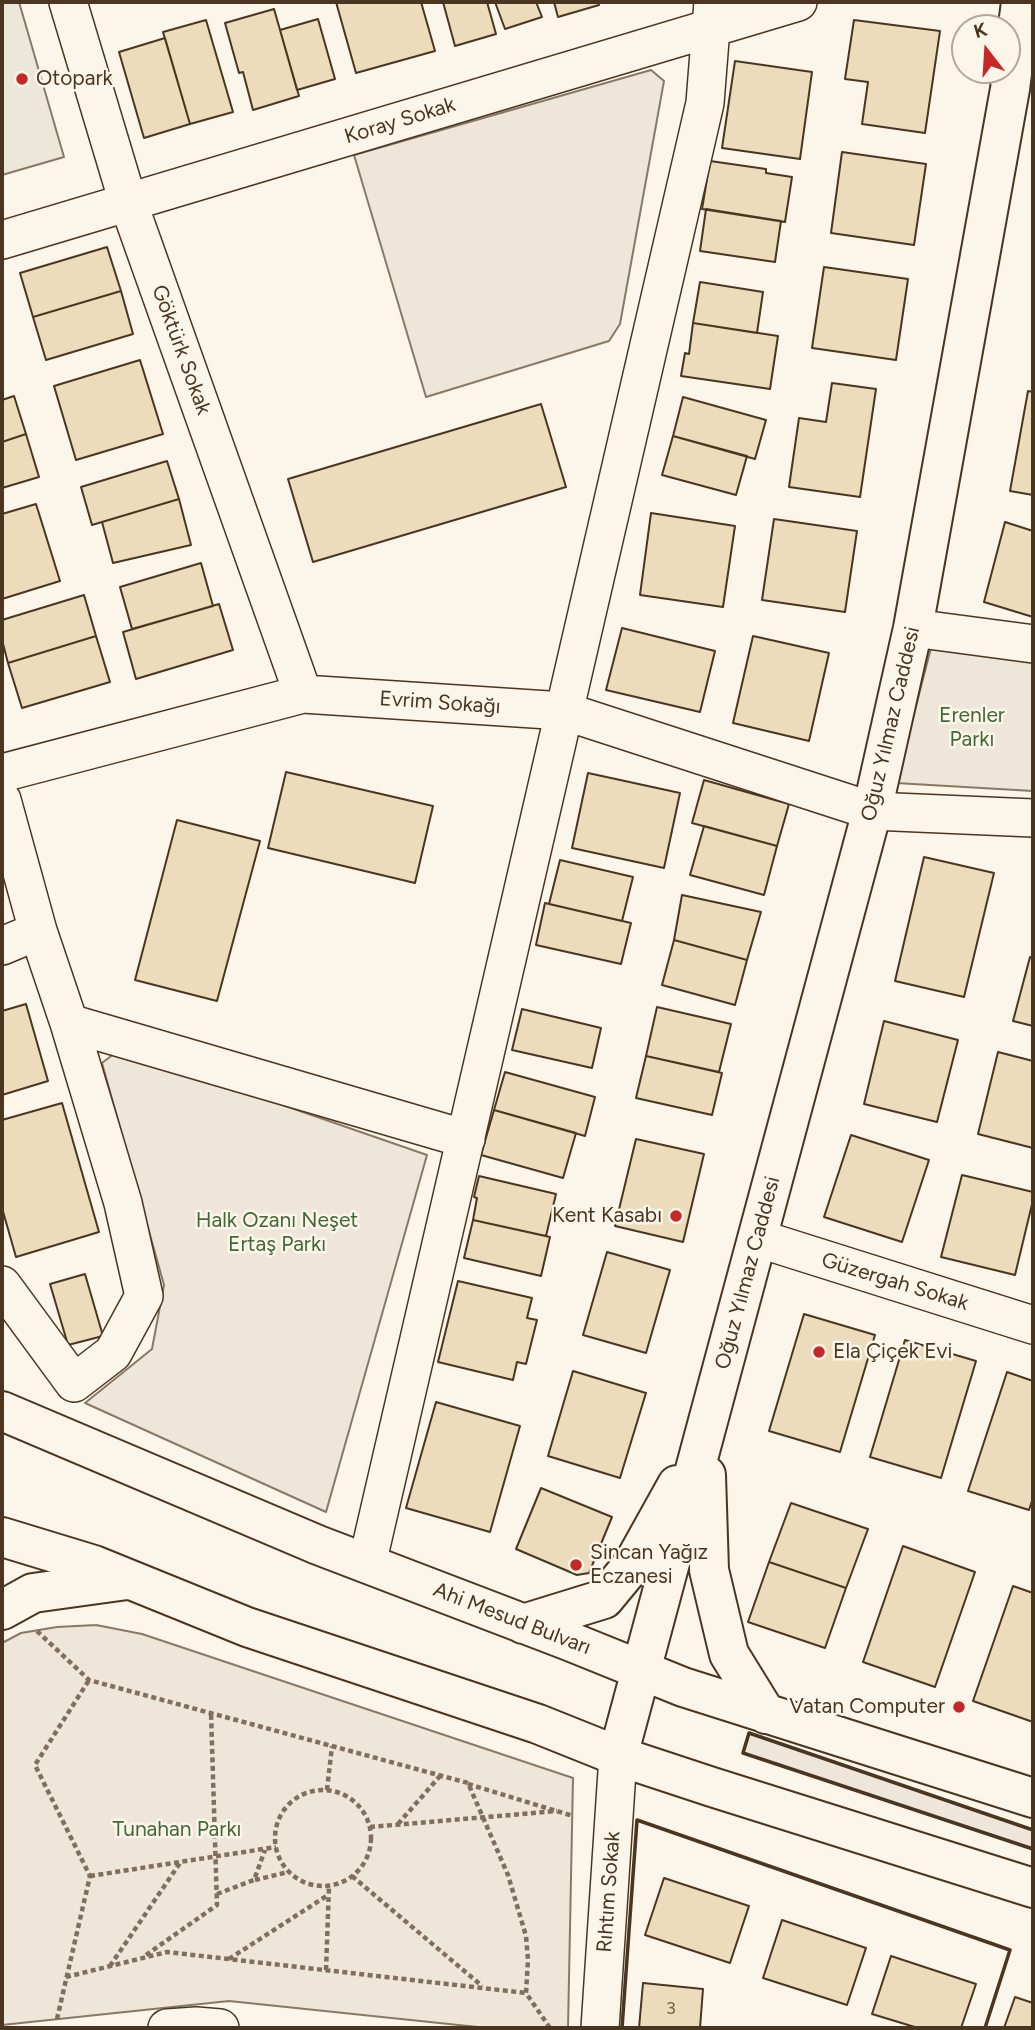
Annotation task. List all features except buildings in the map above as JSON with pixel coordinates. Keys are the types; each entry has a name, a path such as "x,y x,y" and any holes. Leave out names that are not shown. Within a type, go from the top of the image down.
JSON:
{"main road":[{"name":"Oğuz Yılmaz Caddesi","path":"705,1434 872,811 913,628 1010,89 1021,2"},
{"path":"2,1384 66,1440"},
{"name":"Ahi Mesud Bulvarı","path":"2,1411 318,1545 683,1687 1033,1798"},
{"path":"523,1624 604,1599 633,1564 705,1434"},
{"path":"618,1756 705,1434"},
{"path":"705,1434 709,1570 729,1654 766,1714"},
{"path":"2,1537 94,1565 247,1627 538,1724 618,1756 1033,1888"},
{"path":"5,1608 33,1593 131,1579"}],"street":[{"name":"Göktürk Sokak","path":"68,2 128,202 303,694"},
{"name":"Koray Sokak","path":"2,240 712,15 798,2"},
{"path":"368,1564 705,103 712,15"},
{"path":"913,628 1033,644"},
{"name":"Evrim Sokağı","path":"2,774 303,694 564,711 872,811 1033,818"},
{"path":"2,800 38,931 69,1023 123,1203 144,1296 113,1353 74,1383 2,1285"},
{"path":"2,946 38,931"},
{"path":"69,1023 466,1139"},
{"name":"Güzergah Sokak","path":"757,1238 1033,1325"},
{"name":"Rıhtım Sokak","path":"600,2028 618,1756"},
{"path":"167,2028 220,2028"}],"path":[{"path":"5,1608 89,1680 468,1783 573,1816"},
{"path":"57,2019 90,1876 34,1765 89,1680"},
{"path":"141,1958 217,1905 211,1713"},
{"path":"327,1791 332,1746"},
{"path":"397,1825 440,1776"},
{"path":"468,1783 508,1875 526,1936 526,1993 550,2028"},
{"path":"327,1791 341,1794 354,1802 364,1813 370,1827 371,1842 367,1857 352,1876 329,1886 318,1886 302,1881 288,1872 276,1847 276,1826 295,1799 310,1792 327,1791"},
{"path":"370,1827 557,1811"},
{"path":"90,1876 276,1847"},
{"path":"254,1880 266,1849"},
{"path":"110,1966 180,1862"},
{"path":"217,1894 254,1880 288,1872"},
{"path":"352,1876 484,1988"},
{"path":"326,1970 329,1886"},
{"path":"229,1959 328,1895"},
{"path":"66,1977 167,1952 526,1993"}],"green space":[{"path":"651,70 664,81 620,324 609,341 426,397 354,155"},
{"name":"Erenler Parkı","path":"931,648 1033,662 1033,791 896,783"},
{"name":"Halk Ozanı Neşet Ertaş Parkı","path":"115,1053 196,1075 427,1155 326,1512 85,1403 152,1349 164,1285 102,1063"},
{"name":"Tunahan Parkı","path":"96,1625 142,1634 573,1778 568,2028 487,2028 229,2001 2,2025 2,1643 21,1633 57,1627"},
{"path":"749,1733 1033,1830 1033,1849 743,1753"}],"shaded area":[{"name":"Otopark","path":"2,2 19,2 64,157 2,175"}],"wall":[{"path":"1033,1830 749,1733 743,1753 1033,1849"},
{"path":"622,2028 637,1820 1010,1950 985,2028"}],"place":[{"name":"Otopark","path":"22,79"},
{"name":"Kent Kasabı","path":"676,1216"},
{"name":"Ela Çiçek Evi","path":"819,1352"},
{"name":"Sincan Yağız Eczanesi","path":"576,1565"},
{"name":"Vatan Computer","path":"959,1707"}]}
